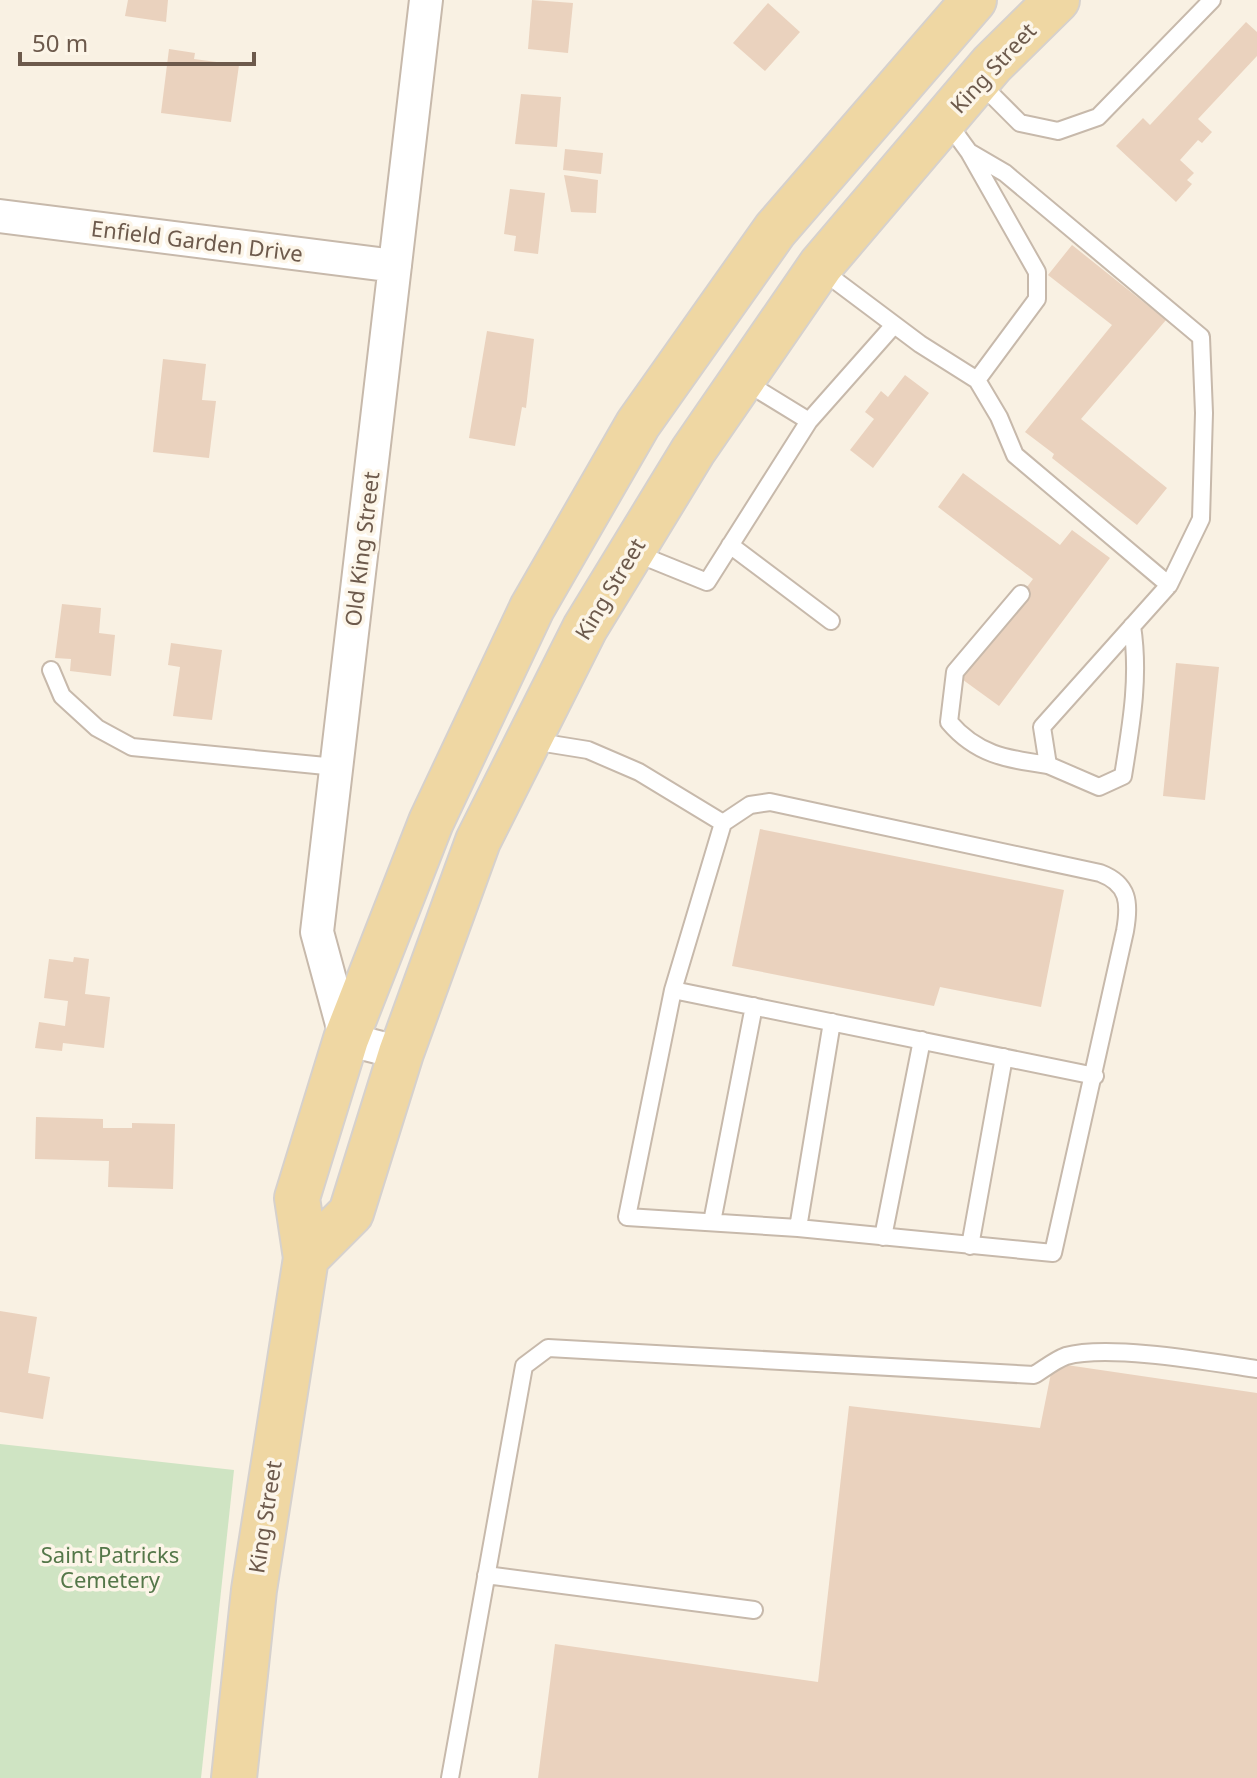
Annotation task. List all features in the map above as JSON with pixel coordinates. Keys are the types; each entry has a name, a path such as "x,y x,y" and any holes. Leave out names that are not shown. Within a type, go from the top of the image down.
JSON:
{"main road":[{"name":"King Street","path":"234,1778 254,1590 306,1258 297,1198 346,1039 431,822 532,608 638,424 775,230 974,0"},
{"name":"King Street","path":"306,1258 351,1213 401,1053 478,841 585,628 693,451 819,268 957,136 978,81 1057,0"}],"street":[{"name":"Old King Street","path":"346,1039 317,932 426,0"},
{"name":"Enfield Garden Drive","path":"0,216 395,266"},
{"path":"346,1039 401,1053"}],"lane":[{"path":"978,81 1020,123 1058,131 1098,117 1212,0"},
{"path":"957,136 1201,337 1204,413 1201,519 1169,585 1042,727 1048,765"},
{"path":"957,136 1037,272 1037,299 977,380"},
{"path":"819,268 894,325 977,380 999,417 1015,455 1169,585"},
{"path":"632,551 707,582 809,421 894,325"},
{"path":"742,380 809,421"},
{"path":"730,545 831,621"},
{"path":"1021,594 955,672 949,722 965,741 997,758 1048,765 1099,787 1123,776 1137,659 1132,626"},
{"path":"51,670 62,696 97,728 132,747 336,767"},
{"path":"529,741 588,750 639,772 723,823"},
{"path":"770,802 1100,873 1115,879 1129,904 1095,1076 1053,1253 798,1228 627,1217 673,990 723,823 750,805 770,802"},
{"path":"673,990 1095,1076"},
{"path":"712,1222 754,1006"},
{"path":"798,1228 832,1022"},
{"path":"883,1237 922,1040"},
{"path":"970,1246 1004,1057"},
{"path":"450,1778 524,1366 548,1348 1034,1375 1064,1357 1088,1353 1176,1358 1257,1369"},
{"path":"486,1575 754,1610"}],"green space":[{"name":"Saint Patricks Cemetery","path":"0,1444 234,1470 201,1778 0,1778"}],"building":[{"path":"128,0 168,0 166,22 125,16"},
{"path":"532,0 573,3 568,53 528,49"},
{"path":"768,3 800,32 765,71 733,43"},
{"path":"1246,22 1257,32 1257,56 1198,119 1212,132 1202,143 1198,140 1180,160 1194,173 1187,180 1192,184 1176,202 1116,146 1143,118 1150,125"},
{"path":"169,49 195,53 194,59 239,65 231,122 161,113"},
{"path":"521,94 561,97 557,147 515,144"},
{"path":"565,149 603,153 601,174 563,170"},
{"path":"564,175 598,180 596,213 571,212"},
{"path":"510,189 545,193 538,254 514,251 516,236 504,234"},
{"path":"1072,245 1166,320 1081,419 1167,488 1137,525 1052,458 1054,454 1025,432 1112,325 1048,275"},
{"path":"487,331 534,339 526,408 522,407 515,446 469,438"},
{"path":"163,359 206,364 202,400 216,401 209,458 153,452"},
{"path":"905,375 929,393 873,468 850,450 874,419 865,412 881,391 888,397"},
{"path":"963,473 1060,545 1072,530 1110,558 999,706 959,677 1033,579 938,507"},
{"path":"62,604 101,608 99,633 115,635 111,676 70,671 71,659 55,658"},
{"path":"171,643 222,650 212,720 173,716 180,667 168,665"},
{"path":"1176,663 1219,667 1205,800 1163,796"},
{"path":"760,829 1064,890 1041,1007 940,987 934,1006 732,966"},
{"path":"74,957 89,959 85,994 110,997 104,1048 63,1043 62,1051 35,1048 39,1022 65,1026 68,1001 44,998 49,959 73,962"},
{"path":"36,1117 103,1119 103,1128 132,1128 132,1123 175,1124 173,1189 108,1187 109,1161 35,1159"},
{"path":"0,1311 37,1317 28,1373 50,1377 43,1419 0,1412"},
{"path":"1053,1363 1257,1393 1257,1778 538,1778 555,1644 818,1682 849,1406 1040,1428"}]}
